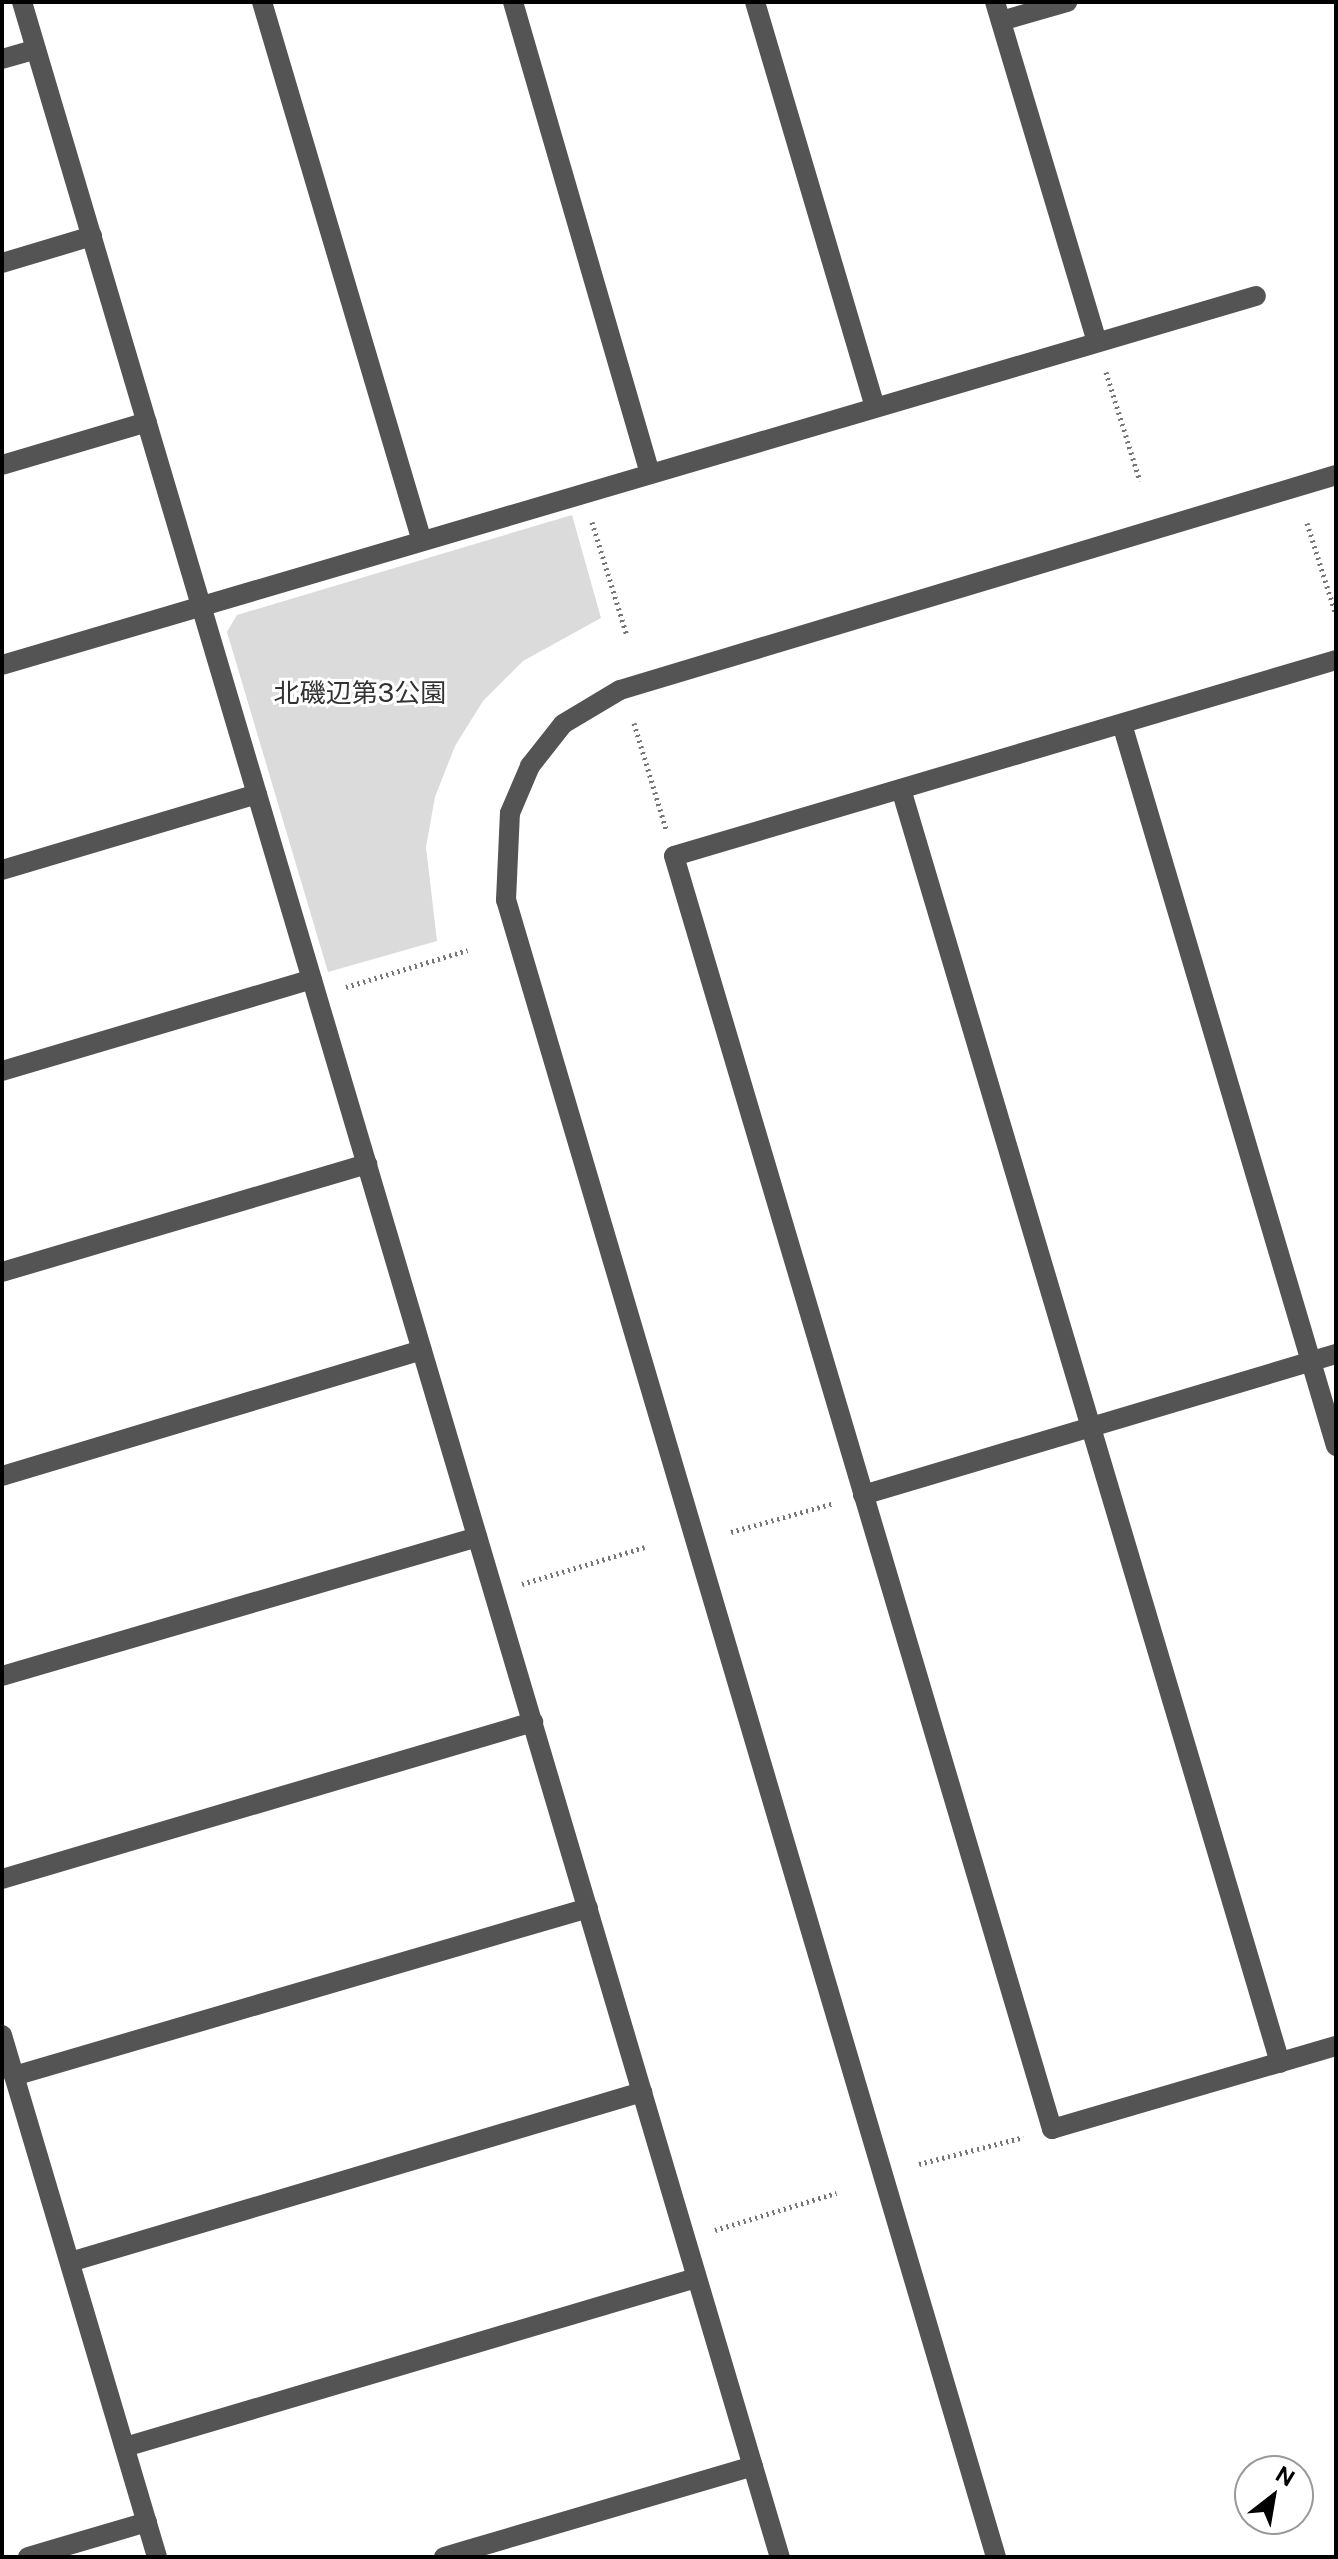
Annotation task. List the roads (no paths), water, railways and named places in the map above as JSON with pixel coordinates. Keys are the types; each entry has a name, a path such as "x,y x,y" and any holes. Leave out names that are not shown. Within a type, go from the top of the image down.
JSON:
{"street":[{"path":"22,2 780,2557"},
{"path":"262,2 421,538"},
{"path":"513,2 649,470"},
{"path":"755,2 874,405"},
{"path":"1067,2 998,11 1097,341"},
{"path":"2,59 36,49"},
{"path":"2,263 92,236"},
{"path":"2,665 649,470 1256,296"},
{"path":"2,465 147,422"},
{"path":"996,2557 506,900 510,813 530,766 563,724 620,690 1336,475"},
{"path":"1336,660 674,856 1052,2129 1336,2046"},
{"path":"1122,724 1336,1446"},
{"path":"901,789 1280,2063"},
{"path":"2,870 257,794"},
{"path":"2,1071 315,988"},
{"path":"2,1272 367,1164"},
{"path":"2,1476 422,1350"},
{"path":"863,1495 1336,1354"},
{"path":"2,1676 477,1537"},
{"path":"2,1879 533,1722"},
{"path":"14,2076 588,1908"},
{"path":"2,2035 157,2557"},
{"path":"70,2262 642,2092"},
{"path":"125,2447 696,2278"},
{"path":"444,2557 753,2466"},
{"path":"28,2557 147,2522"}],"park label":[{"name":"北磯辺第3公園","path":"360,693"}]}
